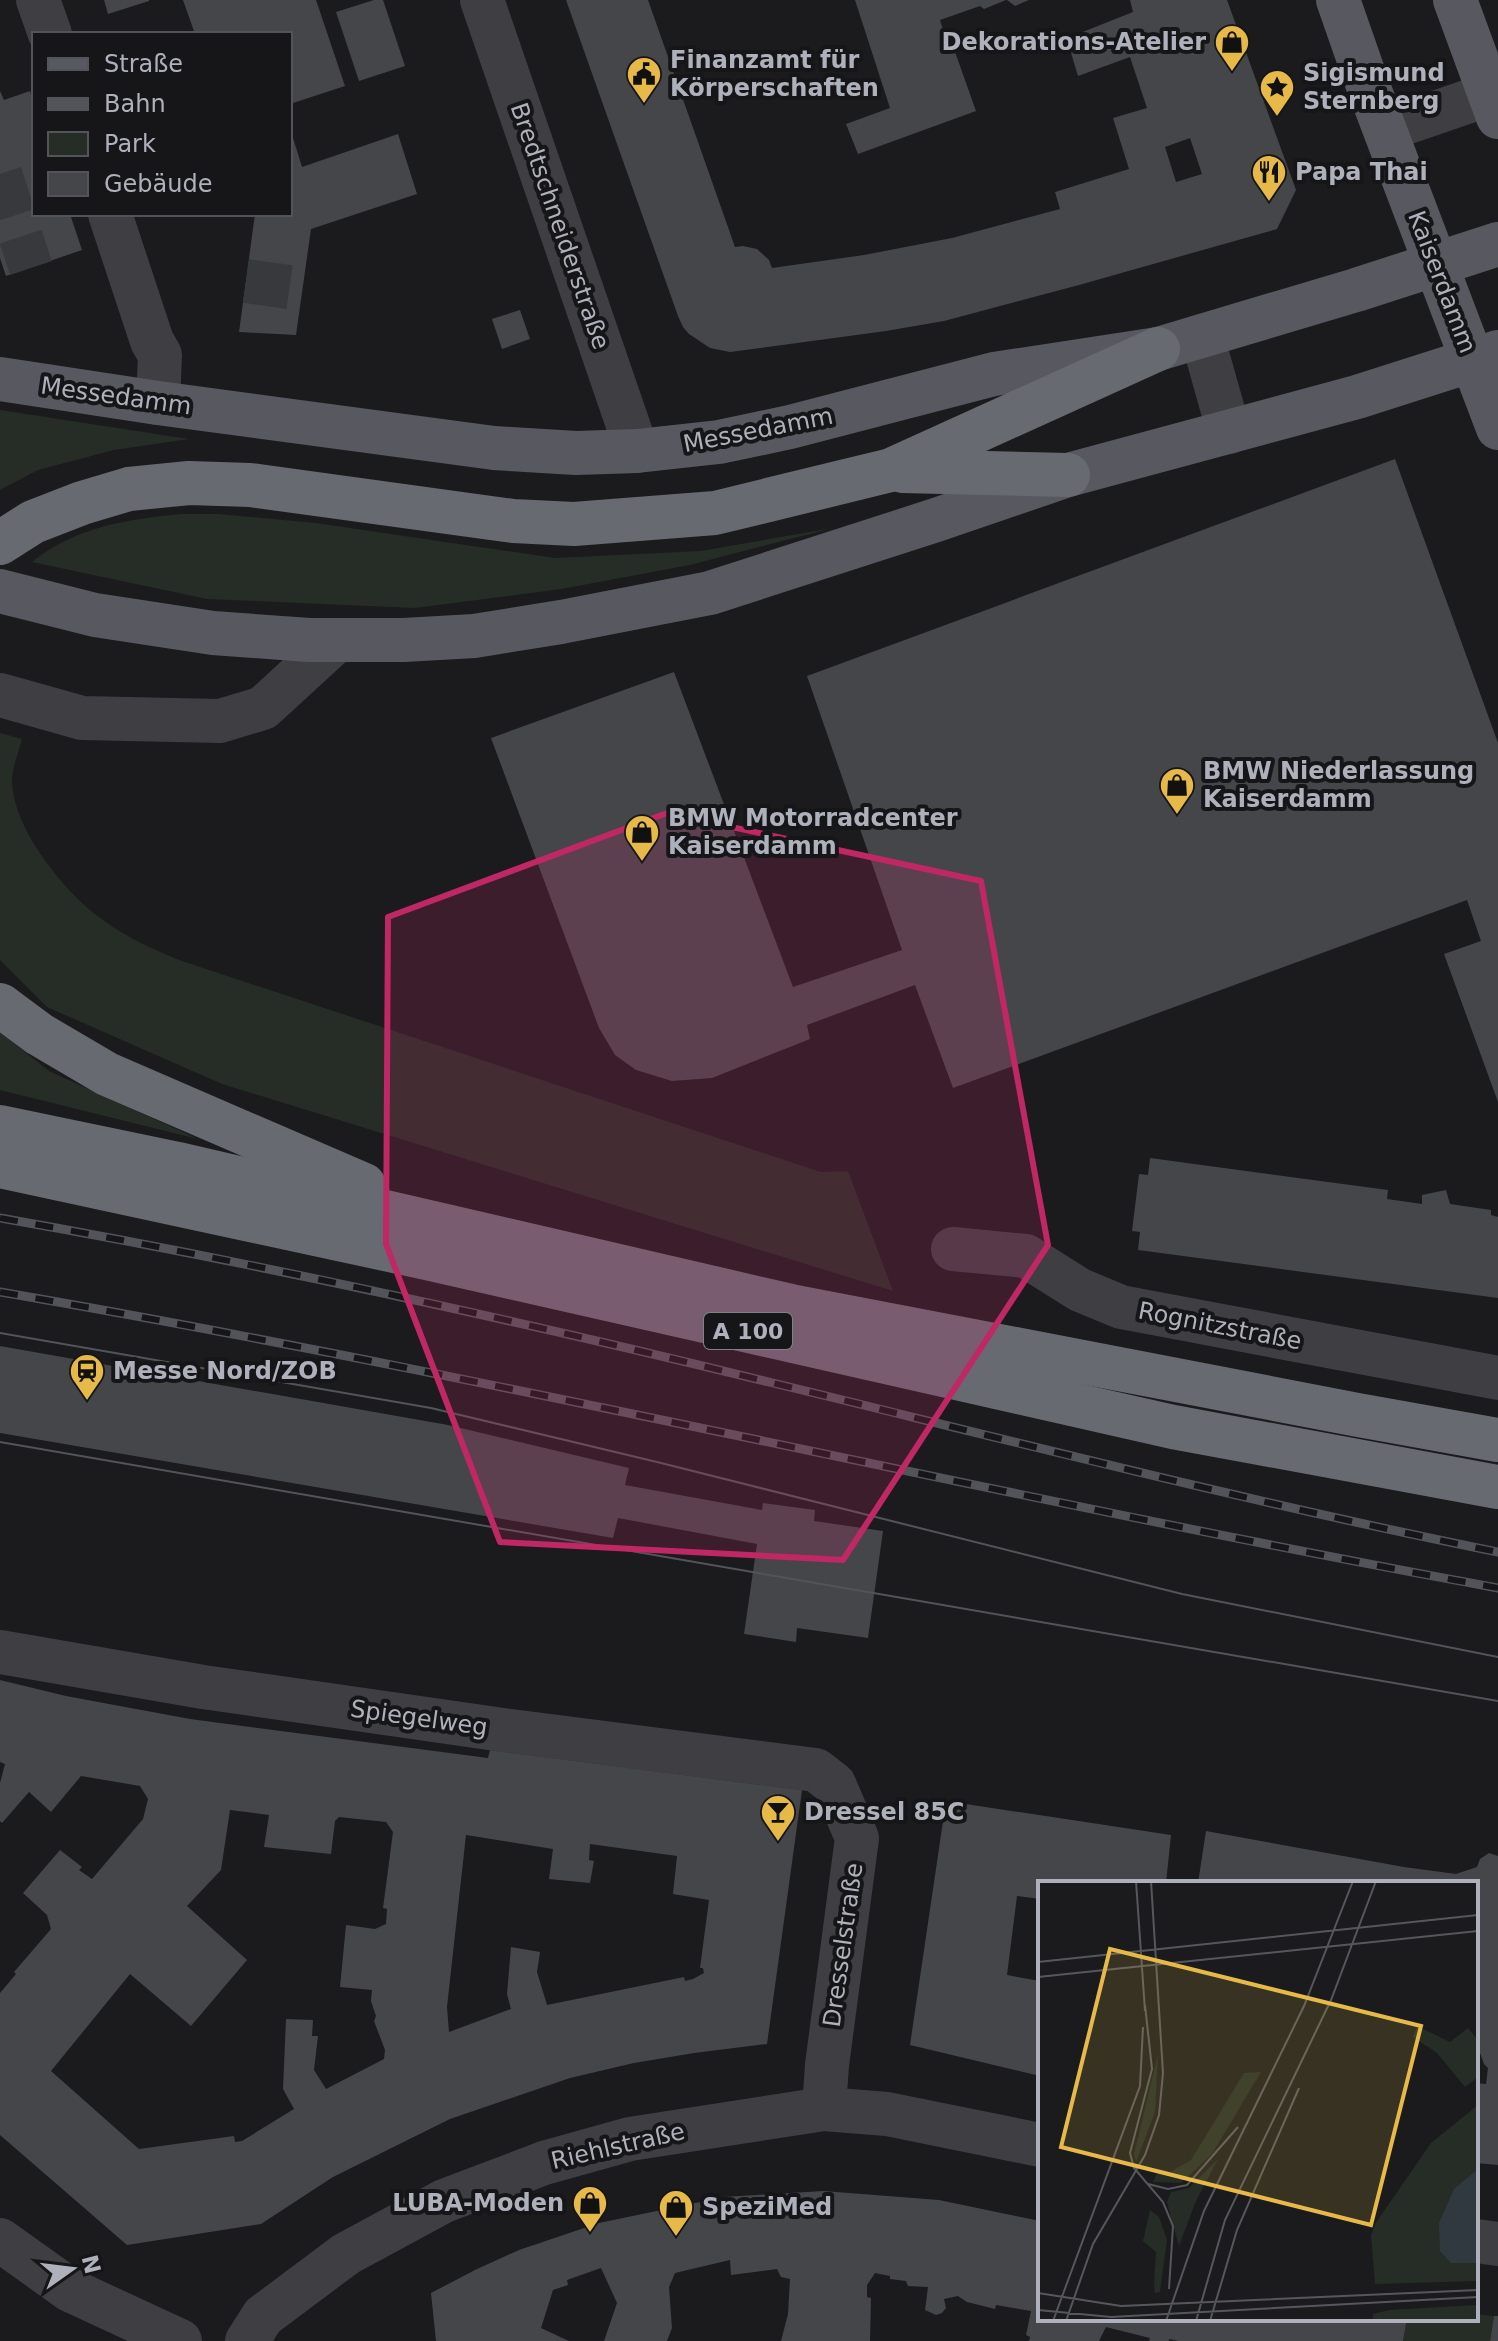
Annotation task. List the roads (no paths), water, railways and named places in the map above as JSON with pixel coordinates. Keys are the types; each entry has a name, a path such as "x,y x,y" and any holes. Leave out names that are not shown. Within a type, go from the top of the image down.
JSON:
{"highway":[{"path":"0,543 33,522 82,503 129,489 189,483 250,485 513,521 574,524 715,513 891,470 1158,349"},
{"path":"891,470 1068,475"},
{"path":"0,1005 39,1034 107,1074 473,1231"},
{"name":"A 100","path":"0,1127 178,1164 791,1306 1498,1440"},
{"name":"A 100","path":"0,1166 422,1257 1173,1427 1498,1487"}],"main road":[{"name":"Kaiserdamm","path":"1338,0 1436,265 1485,356 1498,428"},
{"path":"1455,0 1494,105"},
{"name":"Messedamm","path":"0,379 494,448 576,453 637,451 719,442 790,427 994,374 1158,349 1498,244"},
{"path":"0,591 95,615 213,633 309,640 474,636 710,593 1068,475 1357,397 1485,356"}],"street":[{"path":"38,0 49,32"},
{"name":"Bredtschneiderstraße","path":"482,0 637,451"},
{"path":"1385,130 1494,105"},
{"path":"111,216 152,341 160,355 158,403"},
{"path":"1202,336 1229,432"},
{"path":"0,695 82,718 220,721 263,708 337,640"},
{"name":"Rognitzstraße","path":"953,1249 1026,1256 1080,1290 1121,1307 1498,1378"},
{"name":"Spiegelweg","path":"0,1652 203,1687 816,1770 834,1784"},
{"name":"Dresselstraße","path":"824,2109 857,1838 834,1784"},
{"name":"Riehlstraße","path":"247,2341 263,2316 346,2254 444,2201 544,2163 630,2139 824,2109 887,2114 1038,2145"},
{"path":"0,2240 70,2290 180,2341"},
{"path":"1478,2241 1498,2244"}],"tunnel":[{"path":"0,174 31,268"},
{"path":"246,281 303,289"}],"tram line":[{"path":"0,1333 431,1408 1182,1594 1498,1657"},
{"path":"0,1442 1498,1701"}],"railway":[{"path":"0,1218 290,1273 482,1315 1224,1492 1498,1552"},
{"path":"0,1292 375,1362 1310,1553 1498,1588"}],"place":[{"name":"Dekorations-Atelier","path":"1232,73"},
{"name":"Finanzamt für Körperschaften","path":"644,105"},
{"name":"Sigismund Sternberg","path":"1277,118"},
{"name":"Papa Thai","path":"1269,203"},
{"name":"BMW Niederlassung Kaiserdamm","path":"1177,816"},
{"name":"BMW Motorradcenter Kaiserdamm","path":"642,863"},
{"name":"Messe Nord/ZOB","path":"87,1402"},
{"name":"Dressel 85C","path":"778,1843"},
{"name":"LUBA-Moden","path":"590,2234"},
{"name":"SpeziMed","path":"676,2238"}]}
